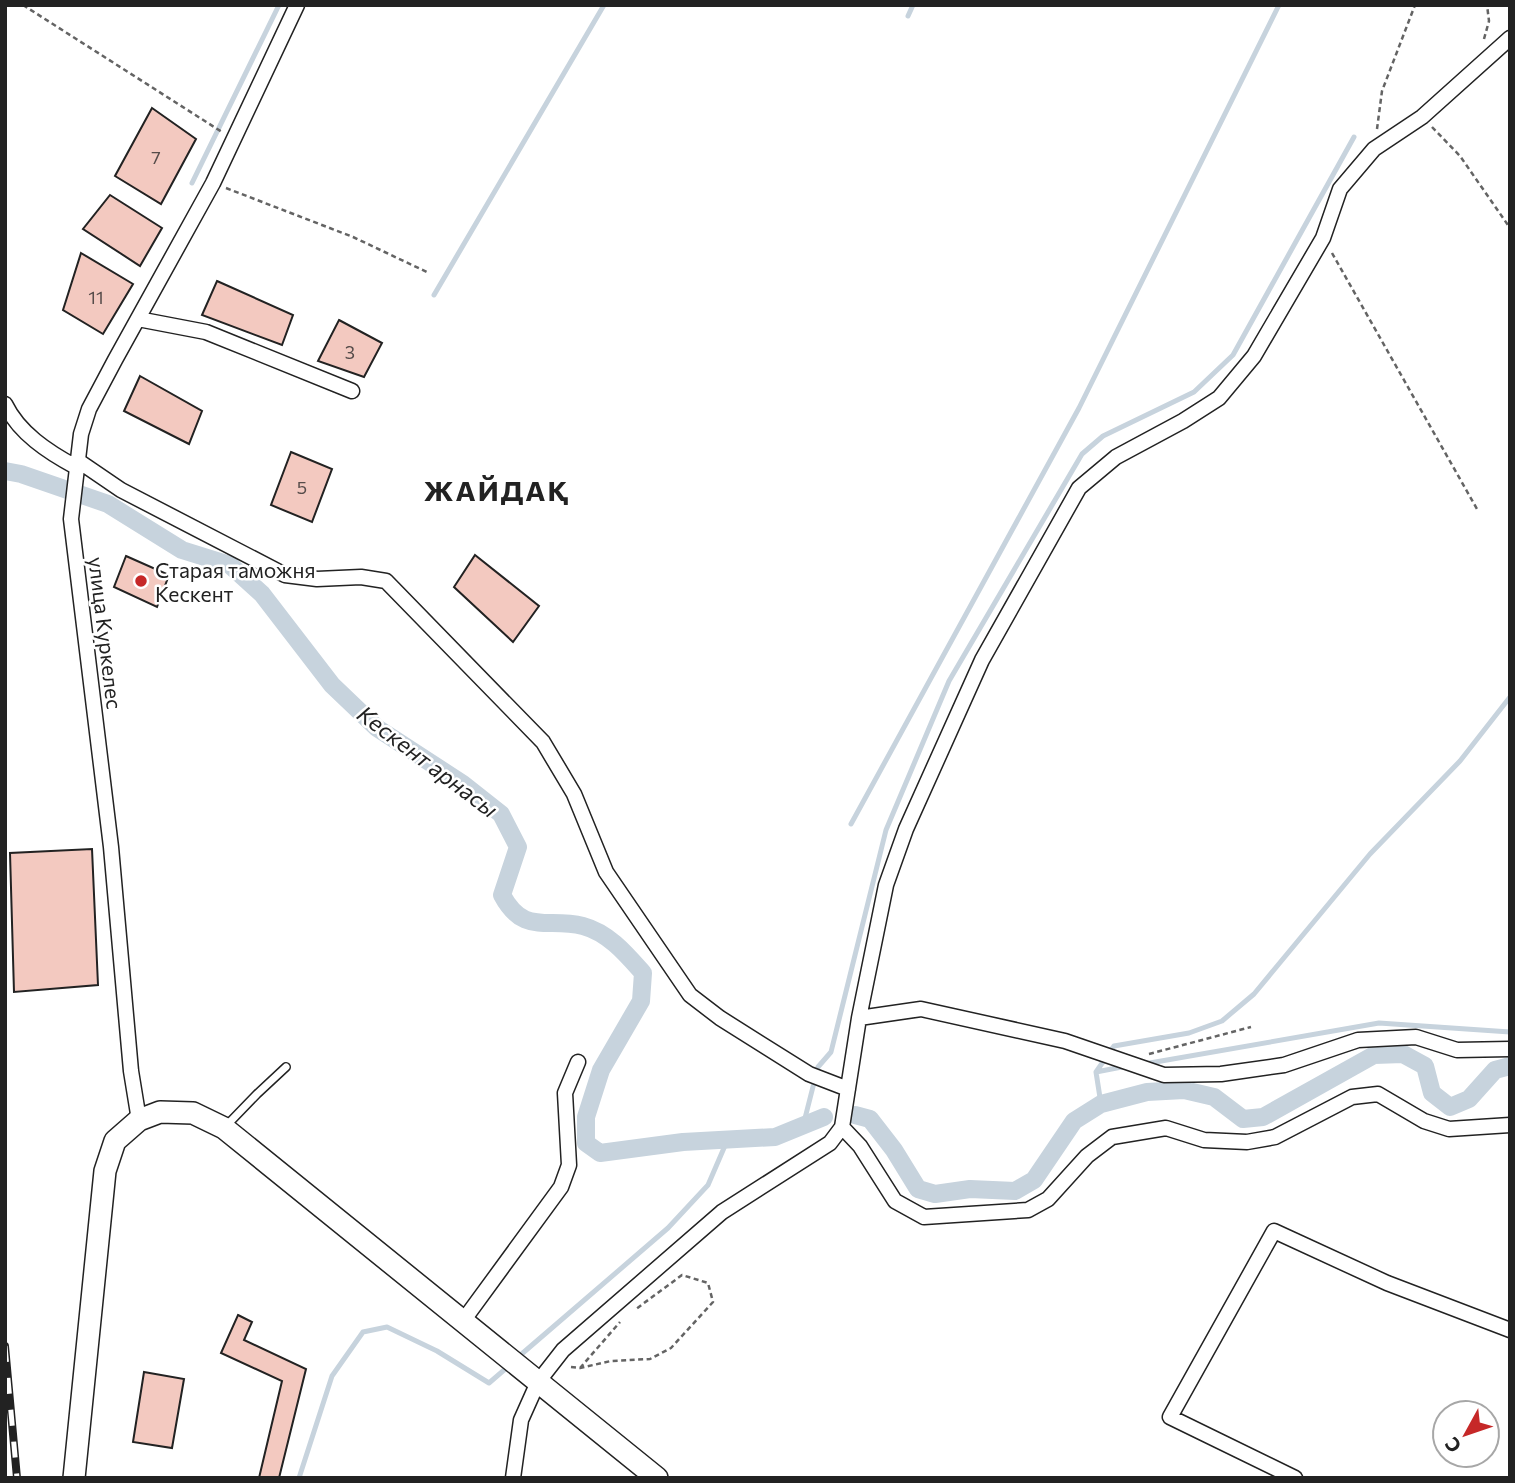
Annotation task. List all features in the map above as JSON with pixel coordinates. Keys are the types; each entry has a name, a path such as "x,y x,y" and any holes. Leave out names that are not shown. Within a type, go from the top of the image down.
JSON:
{"main road":[{"path":"74,1478 105,1171 115,1141 139,1120 160,1112 193,1113 225,1128 463,1321 504,1353 537,1372 657,1478"}],"street":[{"name":"улица Куркелес","path":"139,1120 131,1071 111,847 71,519 80,434 89,409 213,183 298,5"},
{"path":"513,1478 521,1420 537,1372 722,1212 830,1143 842,1127 859,1018 886,885 906,829 982,660 1079,488 1115,457 1219,398 1254,356 1323,238 1340,189 1374,149 1422,117 1510,38"},
{"path":"138,319 206,331 352,391"},
{"path":"5,404 13,420 31,437 121,490 285,575 317,579 361,577 386,581 543,742 574,794 606,872 690,995 720,1018 815,1076 848,1089"},
{"path":"859,1018 921,1009 1065,1041 1164,1075 1221,1074 1283,1065 1358,1040 1416,1037 1457,1051 1510,1048"},
{"path":"463,1321 561,1187 569,1165 565,1093 578,1062"},
{"path":"842,1127 860,1146 895,1201 924,1217 1028,1209 1048,1199 1087,1156 1112,1137 1166,1128 1204,1140 1247,1142 1266,1139 1275,1137 1352,1097 1378,1094 1424,1121 1448,1129 1510,1125"},
{"path":"1296,1478 1170,1417 1275,1231 1387,1283 1510,1330"}],"lane":[{"path":"225,1128 286,1067"}],"path":[{"path":"23,5 233,140"},
{"path":"1374,149 1382,91 1415,5"},
{"path":"1474,68 1489,21 1487,5"},
{"path":"1422,117 1460,156 1510,228"},
{"path":"213,183 353,237 429,273"},
{"path":"1323,238 1477,509"},
{"path":"1122,1061 1251,1027"},
{"path":"537,1372 580,1368 611,1361 650,1359 671,1348 713,1302 708,1283 682,1275 637,1308"},
{"path":"580,1368 626,1316"}],"building":[{"path":"152,108 196,139 161,204 115,176"},
{"path":"110,195 162,228 140,266 83,229"},
{"path":"81,253 133,284 103,334 63,310"},
{"path":"217,281 293,315 282,345 202,315"},
{"path":"339,320 382,343 364,377 318,361"},
{"path":"140,376 202,411 189,444 124,411"},
{"path":"291,452 332,469 312,522 271,505"},
{"path":"475,555 539,606 513,642 454,587"},
{"name":"Старая таможня Кескент","path":"126,556 169,575 157,607 114,587"},
{"path":"92,849 98,985 14,992 10,853"},
{"path":"238,1315 252,1322 244,1340 306,1369 279,1478 259,1478 282,1381 221,1353"},
{"path":"144,1372 184,1379 172,1448 133,1442"}],"waterway":[{"path":"192,183 279,5"},
{"path":"434,295 604,5"},
{"path":"908,16 913,5"},
{"path":"851,824 1079,408 1279,5"},
{"path":"803,1126 818,1067 831,1052 886,830 949,681 1082,454 1103,436 1194,392 1233,355 1354,137"},
{"name":"Кескент арнасы","path":"5,471 108,504 182,550 230,565 262,594 332,685 377,728 463,784 501,814 518,847 502,895 510,908 528,920 592,929 617,945 631,959 643,973 641,1001 601,1070 586,1117 586,1143 600,1153 683,1142 775,1137 824,1117"},
{"path":"1101,1104 1096,1072 1114,1046 1189,1033 1222,1021 1254,994 1370,854 1460,761 1510,697"},
{"path":"1144,1064 1379,1023 1510,1032"},
{"name":"Кескент арнасы","path":"855,1115 870,1119 894,1150 918,1189 935,1194 970,1189 1015,1191 1034,1180 1074,1121 1101,1104 1147,1092 1184,1090 1214,1097 1243,1119 1263,1117 1374,1055 1403,1054 1425,1066 1432,1093 1450,1107 1469,1099 1495,1070 1510,1066"},
{"path":"1096,1072 1127,1066"},
{"path":"517,1358 668,1228 708,1185 727,1141"},
{"path":"299,1478 332,1376 363,1332 387,1327 437,1351 489,1383 510,1365"}],"railway":[{"path":"5,1346 17,1478"}],"place":[{"name":"Старая таможня Кескент","path":"141,581"}],"district":[{"name":"ЖАЙДАҚ","path":"497,490"}]}
